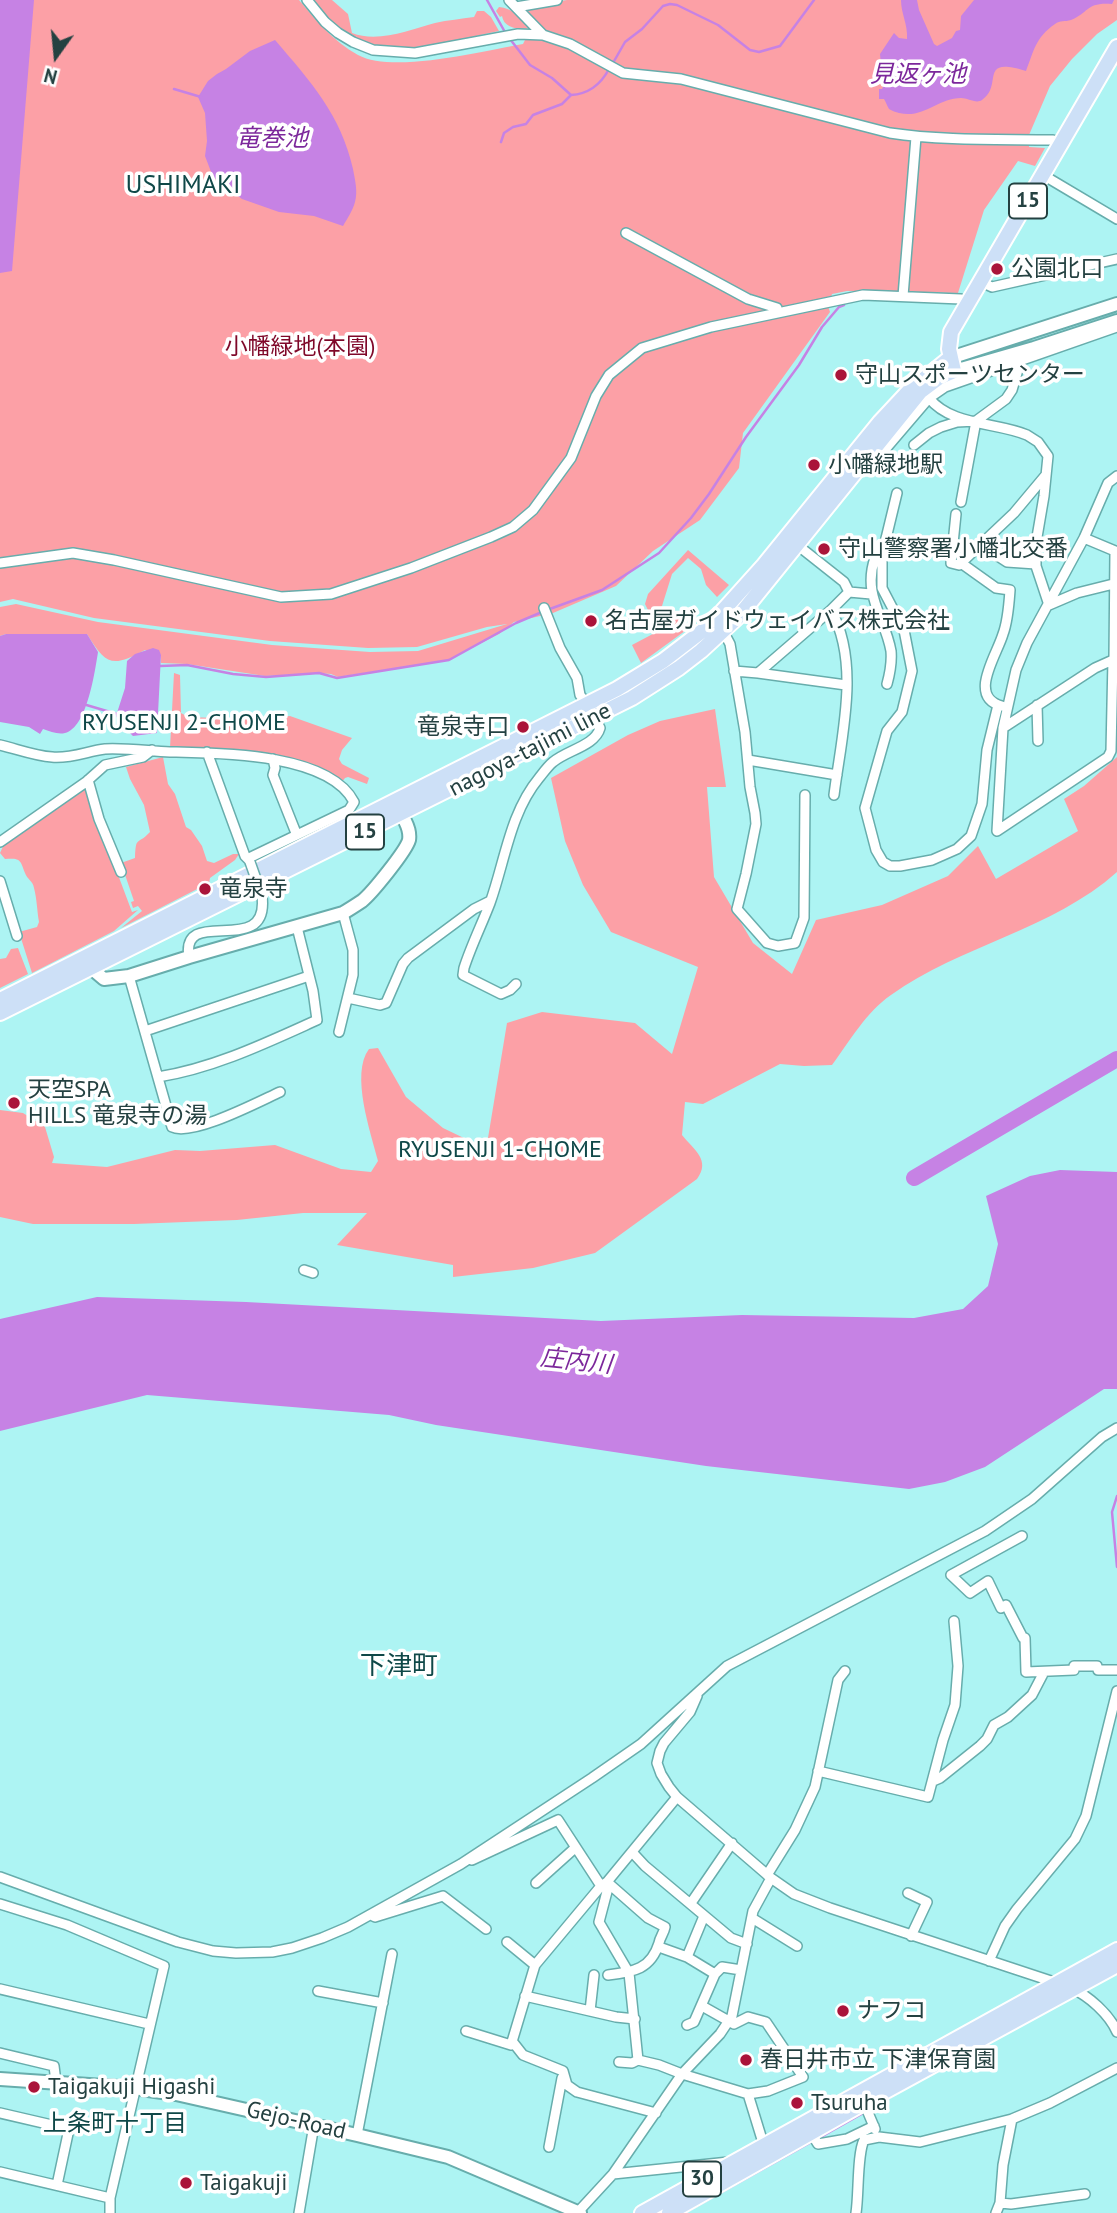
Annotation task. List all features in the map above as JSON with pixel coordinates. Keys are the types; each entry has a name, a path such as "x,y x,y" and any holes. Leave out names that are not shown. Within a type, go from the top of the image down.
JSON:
{"main road":[{"name":"15","path":"952,364 949,349 951,332 1116,52"},
{"name":"nagoya-tajimi line","path":"0,1013 591,710 648,689 679,668 740,615 920,392 952,364"},
{"name":"nagoya-tajimi line","path":"720,631 764,565 880,422 908,392 952,364"},
{"name":"nagoya-tajimi line","path":"0,1000 397,809"},
{"name":"30","path":"642,2213 1117,1950"},
{"name":"30","path":"669,2213 1117,1965"}],"street":[{"path":"307,0 338,33 373,50 415,53 518,34 543,35 570,44 617,70 634,76 681,79 890,133 916,137 1053,140 1061,144"},
{"path":"513,4 557,0"},
{"path":"513,4 543,35"},
{"path":"903,296 916,137"},
{"path":"1043,175 1117,219"},
{"path":"626,233 748,299 777,309"},
{"path":"981,282 992,287 1117,259"},
{"path":"0,563 73,553 281,597 331,594 411,568 513,527 533,510 563,471 582,434 596,396 609,375 642,348 710,327 863,295 961,299 969,302"},
{"path":"952,364 1117,304"},
{"path":"952,364 985,360 1034,348 1117,321"},
{"path":"868,456 876,460 929,398 945,387 1117,327"},
{"path":"915,445 929,433 942,427 957,422 976,421 1006,399 1012,390 1020,363"},
{"path":"929,398 942,411 1018,431 1038,442 1048,456 1035,543 1036,564 1049,605"},
{"path":"961,502 976,421"},
{"path":"956,514 951,563 959,565 1014,513 1046,474"},
{"path":"897,493 882,555 881,588 904,630 912,666 902,712 887,731 865,808 876,850 883,862 890,866 932,860 957,849 971,836 982,804 987,750 1016,670 1027,643 1084,538 1108,483 1117,476"},
{"path":"1002,706 997,831 1108,757 1111,751 1116,551 1084,538"},
{"path":"796,544 844,582 849,592"},
{"path":"981,545 1007,562 1036,564"},
{"path":"882,555 875,558 873,563 871,594 891,653 887,684"},
{"path":"961,563 996,588 1010,590 1004,633 985,684 987,697 992,703 1002,706"},
{"path":"1049,605 1077,593 1116,583"},
{"path":"849,592 871,594"},
{"path":"758,673 849,592"},
{"path":"516,984 501,994 463,975 464,968 490,901 507,841 524,802 537,780 553,762 598,735 600,729 580,695 577,678 560,648 544,608"},
{"path":"831,610 845,653 846,685 844,731 834,795"},
{"path":"720,631 734,671 745,732 756,824 737,909 767,943 778,946 795,943 804,918 805,795"},
{"path":"1003,728 1095,668 1115,659"},
{"path":"734,671 846,685"},
{"path":"1037,705 1038,741"},
{"path":"0,745 53,757 104,749 207,752 273,759 305,767 325,776 350,793 355,802 349,810 296,834 249,860"},
{"path":"0,842 105,765 143,757 152,750"},
{"path":"189,957 187,945 197,933 238,930 256,922 263,904 207,752"},
{"path":"273,759 273,775 296,834"},
{"path":"748,760 836,775"},
{"path":"88,780 99,819 121,872"},
{"path":"90,968 104,979 128,976 344,913 363,901 374,889 409,842 408,831 397,809"},
{"path":"0,881 17,936"},
{"path":"348,998 380,1005 386,1003 408,958 474,909 490,901"},
{"path":"339,1032 353,975 353,950 344,913"},
{"path":"158,1077 202,1068 317,1020 297,927"},
{"path":"128,976 172,1127 177,1130 192,1128 281,1092"},
{"path":"145,1031 309,976"},
{"path":"0,1877 178,1942 213,1951 264,1953 292,1948 336,1932 461,1864 641,1744 727,1666 985,1531 1032,1499 1102,1437 1117,1428"},
{"path":"1022,1536 951,1575 970,1593 988,1581 1001,1608 1006,1605 1023,1639 1025,1638 1026,1672 1074,1671 1074,1666 1097,1666 1098,1670 1117,1670"},
{"path":"818,1771 928,1797 955,1705 958,1666 954,1621"},
{"path":"578,2213 613,2174 682,2074 720,2034 732,2016 753,1911 806,1810 815,1787 838,1680 845,1671"},
{"path":"933,1781 980,1746 994,1725 1008,1717 1032,1695 1044,1672"},
{"path":"989,1961 1005,1926 1080,1830 1086,1816 1117,1691"},
{"path":"698,1694 690,1712 664,1742 657,1763 661,1774 677,1797 769,1876 794,1894 830,1908 1074,1989 1115,2020 1117,2032"},
{"path":"466,2031 511,2045 535,1965 677,1797"},
{"path":"461,1864 483,1857 558,1820 575,1848 606,1884 648,1918 665,1927 659,1947 645,1967 629,1973 608,1975"},
{"path":"691,1903 732,1843"},
{"path":"536,1882 575,1848"},
{"path":"632,1852 704,1916 732,1938 747,1944"},
{"path":"606,1884 599,1922 629,1973 638,2060"},
{"path":"908,1893 927,1902 911,1936"},
{"path":"371,1914 375,1917 443,1896 486,1929"},
{"path":"0,1904 67,1925 164,1966 134,2088 110,2198 110,2213"},
{"path":"687,1957 704,1916"},
{"path":"752,1918 797,1946"},
{"path":"507,1942 535,1965"},
{"path":"659,1947 687,1957 715,1974"},
{"path":"357,2135 392,1954"},
{"path":"687,2025 694,2022 715,1974 722,1967 741,1970"},
{"path":"590,2011 594,1975"},
{"path":"0,1989 149,2024"},
{"path":"318,1991 383,2003"},
{"path":"525,1996 635,2019"},
{"path":"619,2062 632,2063 638,2060 659,2065 748,2094 768,2091 803,2077 765,2022 748,2017 734,2024 702,2006"},
{"path":"512,2041 523,2055 562,2071 563,2080 549,2147"},
{"path":"0,2053 54,2066 56,2082"},
{"path":"811,2133 818,2144 864,2136 920,2142 1012,2119 1050,2104 1117,2068"},
{"name":"Gejo-Road","path":"0,2079 134,2088 176,2094 314,2125 448,2157 578,2213"},
{"path":"563,2080 586,2096 656,2113"},
{"path":"748,2094 764,2146"},
{"path":"864,2103 879,2137"},
{"path":"0,2113 69,2129 57,2185"},
{"path":"996,2213 1000,2203 1003,2165 1012,2119"},
{"path":"299,2213 314,2125"},
{"path":"856,2213 860,2151 864,2136 874,2126"},
{"path":"613,2174 734,2162"},
{"path":"0,2172 110,2198"},
{"path":"1000,2203 1011,2204 1085,2194"}],"green space":[{"name":"小幡緑地(本園)","path":"0,0 299,0 326,30 349,50 373,60 393,62 462,56 523,44 531,28 518,29 509,26 496,11 499,7 512,11 531,26 524,7 567,0 1117,0 1117,20 1097,34 1050,86 1029,135 1029,147 1045,148 1035,166 1018,161 984,210 958,293 847,291 832,294 828,306 830,312 743,433 739,468 700,520 653,551 616,586 553,613 514,622 499,634 448,660 338,677 318,673 265,676 187,664 161,663 161,655 145,650 125,659 111,660 99,652 87,634 0,636 0,607 16,604 98,622 272,645 370,652 418,651 507,624 417,647 368,648 270,641 94,618 13,599 0,602"},
{"path":"314,0 332,0 348,14 352,33 362,36 383,36 474,17 477,11 484,11 491,17 499,31 417,47 377,45 358,40 340,29"},
{"path":"688,550 729,585 717,597 706,585 701,569 688,558 672,574 662,606 654,613 648,610 645,604 648,594"},
{"path":"678,616 689,628 641,663 632,645 666,627"},
{"path":"174,673 180,675 181,713 188,717 246,719 290,716 352,738 342,750 339,759 342,764 369,778 367,784 348,777 342,782 322,770 170,748"},
{"path":"715,709 726,787 707,787 714,877 753,943 792,974 816,920 882,905 948,876 978,846 996,879 1078,831 1064,799 1084,786 1117,757 1117,872 1064,909 947,963 891,995 866,1018 832,1065 780,1064 703,1104 685,1102 682,1135 702,1161 697,1179 595,1253 533,1268 453,1277 453,1265 337,1245 367,1213 303,1213 237,1220 134,1224 33,1224 0,1217 0,1110 23,1113 45,1127 54,1157 52,1163 107,1167 175,1150 200,1151 275,1145 341,1169 371,1172 378,1161 367,1120 361,1073 369,1049 378,1048 406,1097 443,1128 495,1153 488,1138 507,1023 542,1012 635,1023 672,1054 698,967 611,932 583,885 565,841 551,778 628,735 660,721"},
{"path":"163,757 168,784 175,794 186,827 202,846 207,861 214,863 239,854 210,878 209,883 121,928 142,911 138,906 133,908 131,902 134,901 121,863 135,858 137,843 150,832 144,805 126,767"},
{"path":"85,787 132,912 138,910 114,931 32,973 19,932 37,927 39,922 36,896 19,861 5,859 0,853 5,842"},
{"path":"18,948 28,974 0,988 0,959 6,958 11,949"}],"water":[{"path":"0,0 34,0 12,271 0,273"},
{"name":"見返ヶ池","path":"901,0 917,0 919,10 937,46 960,30 961,16 974,0 1114,0 1112,4 1093,6 1077,17 1059,22 1048,29 1033,51 1026,71 1011,67 996,70 988,94 982,100 953,99 924,111 908,114 890,110 884,99 879,99 879,89 883,87 880,54 894,33 899,38 907,39"},
{"name":"竜巻池","path":"275,40 323,100 348,150 356,194 353,208 343,226 314,216 279,212 242,199 213,177 205,156 205,113 198,97 208,81 217,74 250,51"},
{"path":"87,634 98,652 89,698 73,729 60,734 43,729 40,734 29,727 0,722 0,636"},
{"path":"153,648 159,650 161,655 157,733 133,736 126,729 118,729 119,721 116,716 125,688 127,661 135,654"},
{"name":"庄内川","path":"1060,1170 1117,1172 1117,1389 1104,1389 985,1467 945,1482 909,1489 706,1466 436,1425 389,1415 147,1395 0,1431 0,1319 97,1297 601,1321 742,1315 914,1318 963,1309 988,1286 998,1244 986,1196 1030,1176"}],"waterway":[{"path":"487,0 506,34"},
{"path":"613,63 625,42 642,29 663,6 677,5 718,25 750,50 759,52 780,46 814,0"},
{"path":"510,39 530,65 552,78 571,95"},
{"path":"501,142 504,133 513,127 526,124 533,115 562,104 571,95 594,87 609,69"},
{"path":"174,89 201,97"},
{"path":"547,610 602,590 659,553 709,494 746,437 799,365 822,327 839,307 844,305"},
{"path":"160,666 187,665 266,677 319,673 337,678 449,660 516,623 542,612"},
{"path":"83,704 117,714"},
{"path":"914,1178 1117,1059"},
{"path":"1117,1496 1112,1512 1117,1567"},
{"path":"870,2109 904,2089"},
{"path":"819,2138 865,2112"},
{"path":"684,2213 813,2141"}],"place":[{"name":"公園北口","path":"997,269"},
{"name":"守山スポーツセンター","path":"841,375"},
{"name":"小幡緑地駅","path":"814,465"},
{"name":"守山警察署小幡北交番","path":"824,549"},
{"name":"名古屋ガイドウェイバス株式会社","path":"591,621"},
{"name":"竜泉寺口","path":"523,727"},
{"name":"竜泉寺","path":"205,889"},
{"name":"天空SPA HILLS 竜泉寺の湯","path":"14,1103"},
{"name":"ナフコ","path":"843,2011"},
{"name":"春日井市立 下津保育園","path":"746,2060"},
{"name":"Taigakuji Higashi","path":"34,2087"},
{"name":"Tsuruha","path":"797,2103"},
{"name":"Taigakuji","path":"186,2183"}],"district":[{"name":"USHIMAKI","path":"183,186"},
{"name":"RYUSENJI 2-CHOME","path":"184,723"},
{"name":"RYUSENJI 1-CHOME","path":"500,1150"},
{"name":"下津町","path":"399,1667"},
{"name":"上条町十丁目","path":"115,2124"}]}
